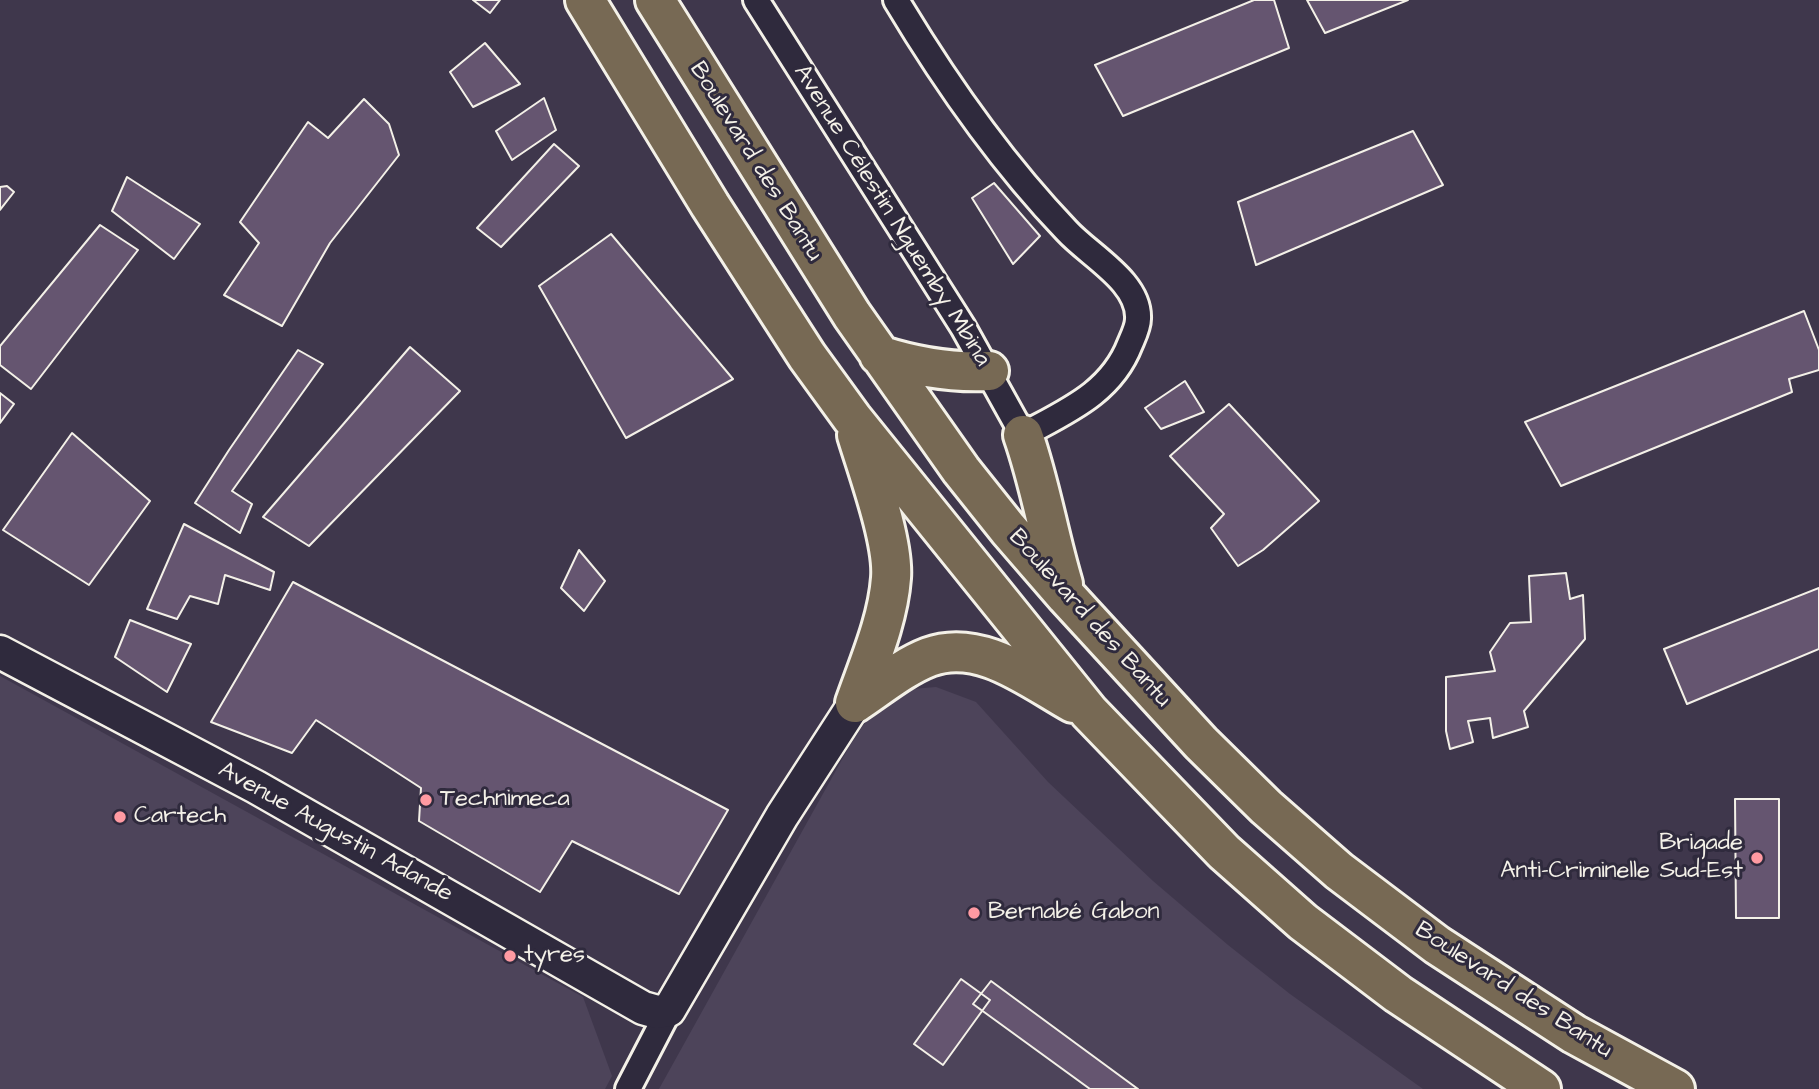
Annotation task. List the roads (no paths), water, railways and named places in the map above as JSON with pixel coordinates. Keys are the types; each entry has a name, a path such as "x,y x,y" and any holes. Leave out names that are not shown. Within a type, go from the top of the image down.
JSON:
{"highway":[{"path":"585,0 710,205 807,356 852,418 1089,712 1224,852 1303,922 1398,994 1541,1089"},
{"name":"Boulevard des Bantu","path":"655,0 852,315 961,470 1066,596 1201,743 1266,807 1339,871 1437,945 1574,1034 1675,1089"},
{"path":"879,355 922,368 989,371"},
{"path":"852,418 887,541 892,576 886,609 856,703"},
{"path":"1023,435 1039,484 1047,531 1066,596"},
{"path":"856,703 929,657 954,652 991,657 1089,712"}],"street":[{"name":"Avenue Célestin Nguemby Mbina","path":"756,0 989,371 1023,435"},
{"path":"896,0 956,96 1018,175 1082,247 1124,282 1136,300 1138,321 1121,367 1089,397 1023,435"},
{"name":"Avenue Augustin Adande","path":"0,652 256,787 643,1008 657,1012 669,1010"},
{"path":"628,1089 669,1010 782,816 856,703"}],"place":[{"name":"Technimeca","path":"426,800"},
{"name":"Cartech","path":"120,817"},
{"name":"Brigade Anti-Criminelle Sud-Est","path":"1757,858"},
{"name":"Bernabé Gabon","path":"974,913"},
{"name":"tyres","path":"510,956"}]}
